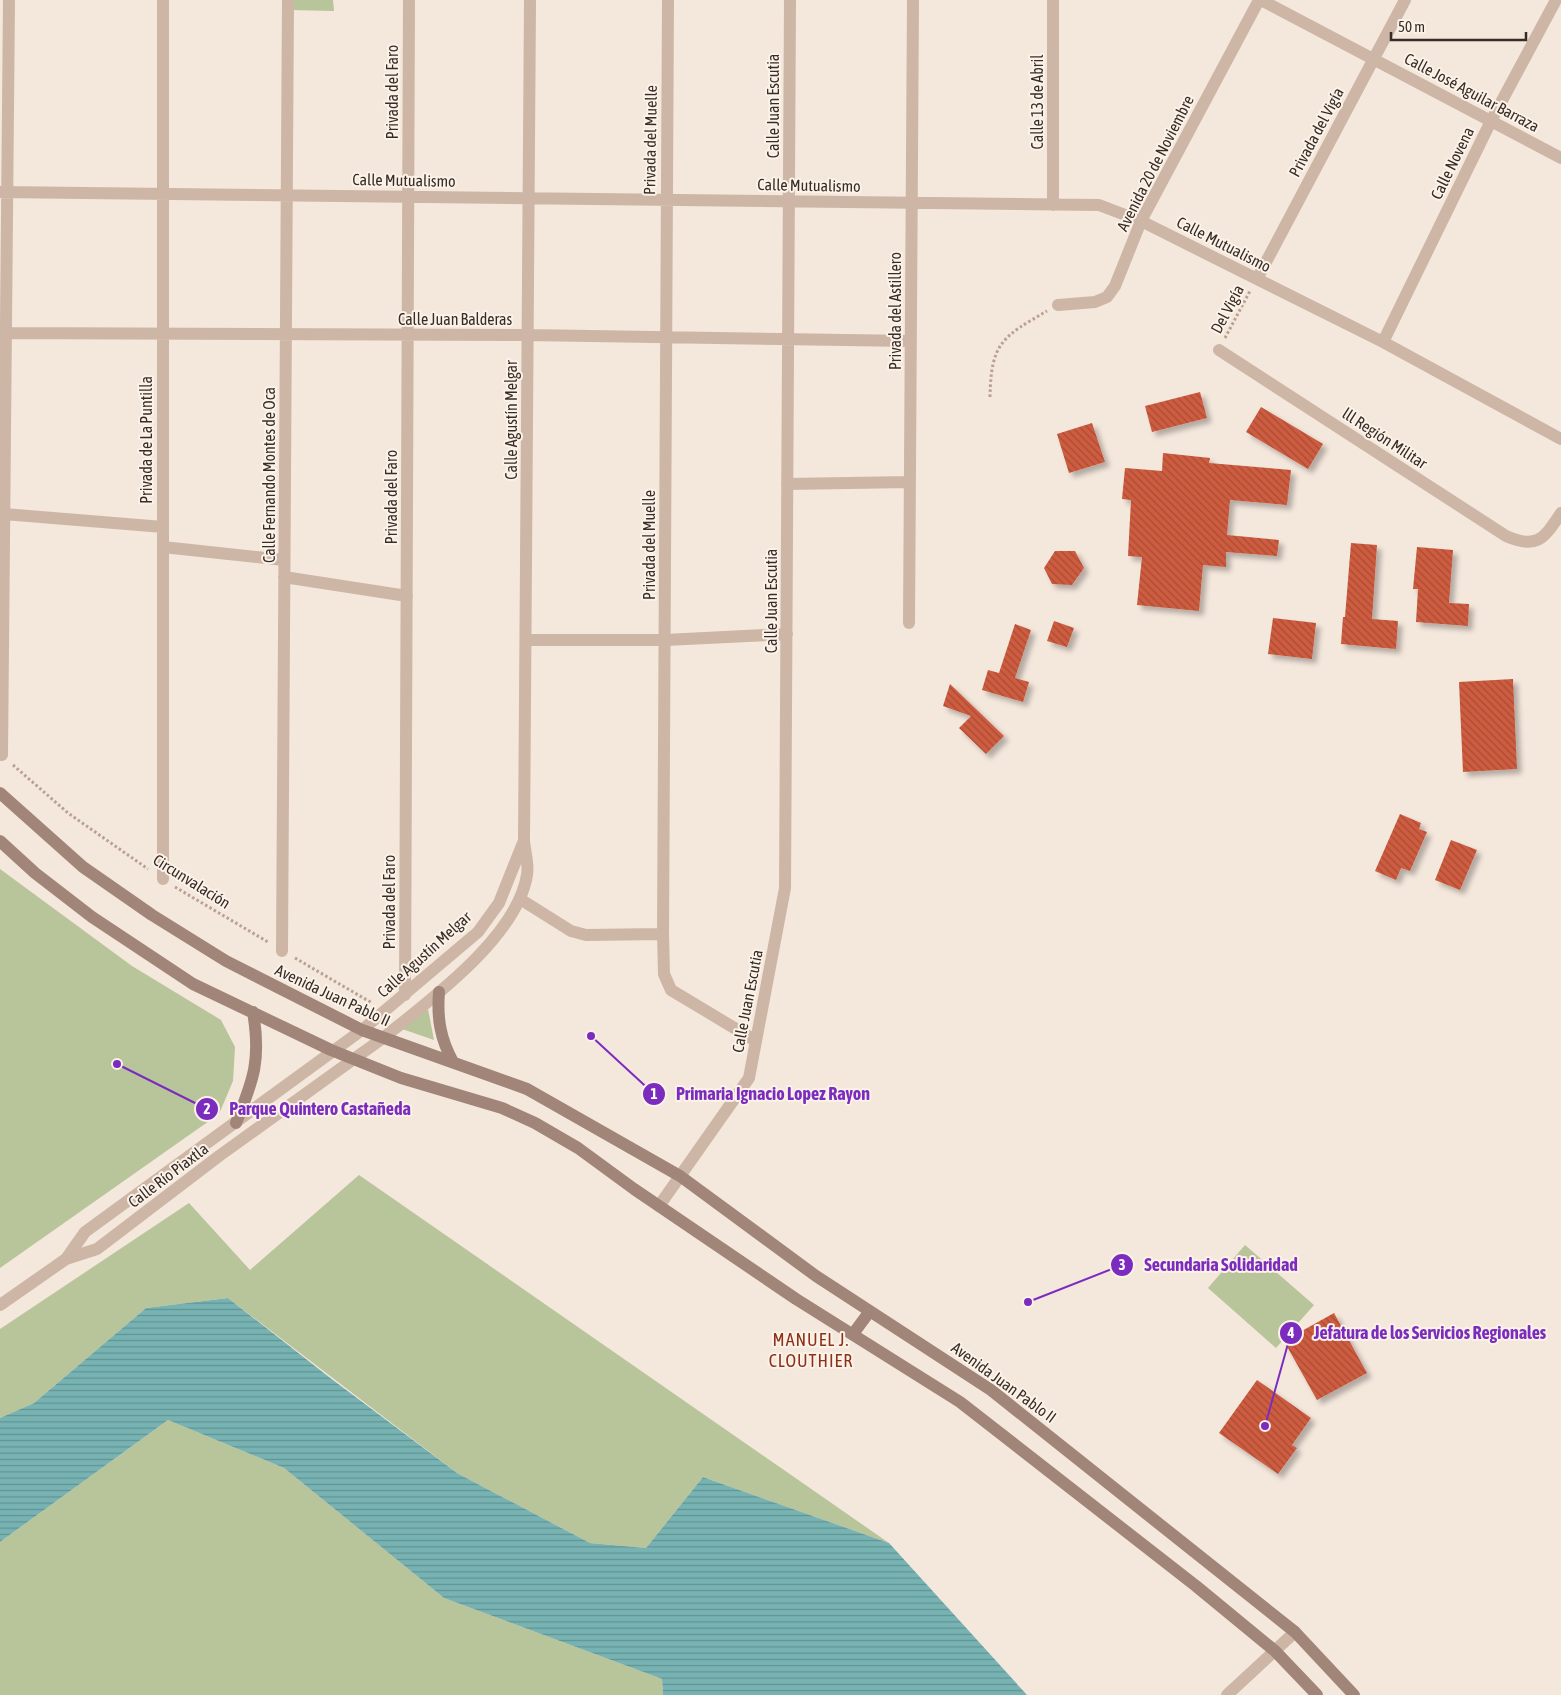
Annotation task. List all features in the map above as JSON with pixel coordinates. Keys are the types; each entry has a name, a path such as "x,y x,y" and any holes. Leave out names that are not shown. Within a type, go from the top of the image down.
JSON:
{"main road":[{"name":"Avenida Juan Pablo II","path":"0,793 83,867 152,915 226,960 362,1030 527,1089 550,1100 680,1176 816,1276 991,1390 1295,1632 1354,1695"},
{"path":"0,841 35,873 92,917 193,984 331,1050 401,1078 502,1108 535,1123 578,1148 659,1206 796,1299 960,1402 1196,1586 1275,1651 1317,1695"},
{"path":"439,992 438,1024 453,1062"},
{"path":"236,1122 250,1089 257,1062 257,1037 253,1012"},
{"path":"853,1334 870,1311"}],"street":[{"path":"2,755 4,192 9,0"},
{"name":"Privada de La Puntilla","path":"163,0 163,879"},
{"name":"Calle Fernando Montes de Oca","path":"282,951 288,0"},
{"name":"Privada del Faro","path":"405,994 408,0"},
{"name":"Calle Agustín Melgar","path":"384,1038 439,992 494,939 520,900 528,874 524,841 530,0"},
{"name":"Privada del Muelle","path":"668,0 664,974 671,990 756,1041"},
{"name":"Calle Juan Escutia","path":"680,1176 749,1078 786,888 790,0"},
{"name":"Privada del Astillero","path":"909,623 913,0"},
{"name":"Calle 13 de Abril","path":"1053,0 1053,205"},
{"name":"Calle José Aguilar Barraza","path":"1260,0 1561,158"},
{"name":"Avenida 20 de Noviembre","path":"1058,305 1095,302 1107,297 1116,286 1141,220 1260,0"},
{"name":"Privada del Vigía","path":"1257,279 1405,0"},
{"name":"Calle Novena","path":"1383,342 1491,121 1556,0"},
{"name":"Calle Mutualismo","path":"4,192 1098,205 1141,220 1383,342 1561,439"},
{"name":"Calle Juan Balderas","path":"3,333 528,335 911,341"},
{"name":"lll Región Militar","path":"1219,350 1506,536 1517,541 1537,542 1545,536 1561,513"},
{"path":"788,484 910,482"},
{"path":"4,514 163,527"},
{"path":"163,548 284,560"},
{"path":"284,577 407,596"},
{"path":"526,640 665,640 787,634"},
{"name":"Calle Agustín Melgar","path":"362,1030 478,932 499,902 524,841"},
{"path":"520,900 571,931 586,935 663,934"},
{"name":"Calle Río Piaxtla","path":"66,1259 86,1232 331,1050 362,1030"},
{"name":"Calle Río Piaxtla","path":"0,1305 66,1259 97,1249 219,1156 356,1060 384,1038"},
{"path":"659,1206 680,1176"},
{"path":"1227,1695 1295,1632"}],"path":[{"name":"Del Vigía","path":"1219,350 1257,279"},
{"path":"990,397 990,376 998,346 1010,332 1058,305"},
{"name":"Circunvalación","path":"2,755 68,813 163,879 386,1011"}],"green space":[{"path":"291,0 333,0 334,11 290,10"},
{"path":"0,869 132,966 221,1020 235,1047 233,1081 219,1114 0,1268"},
{"path":"428,1009 434,1040 402,1029"},
{"path":"359,1175 889,1543 703,1477 646,1548 590,1543 457,1473 228,1298 146,1308 34,1403 0,1418 0,1329 189,1203 250,1270"},
{"path":"1245,1245 1314,1305 1276,1348 1208,1288"},
{"path":"168,1420 284,1468 444,1598 662,1679 663,1695 0,1695 0,1542"}],"water":[{"path":"228,1298 457,1473 590,1543 646,1548 703,1477 889,1543 1027,1695 663,1695 662,1679 444,1598 284,1468 168,1420 0,1542 0,1418 34,1403 146,1308"}],"building":[{"path":"1200,392 1207,418 1152,432 1145,406"},
{"path":"1261,407 1323,444 1308,469 1246,432"},
{"path":"1092,423 1105,462 1069,473 1057,434"},
{"path":"1163,453 1210,458 1209,463 1291,470 1287,505 1230,500 1227,535 1279,540 1277,556 1226,552 1226,567 1203,565 1199,611 1137,605 1142,557 1128,556 1131,500 1122,499 1125,468 1162,471"},
{"path":"1351,543 1377,545 1372,619 1398,621 1396,649 1341,644"},
{"path":"1417,547 1453,550 1449,603 1469,604 1468,626 1416,622 1418,589 1413,589"},
{"path":"1055,551 1075,551 1084,568 1072,585 1052,584 1044,568"},
{"path":"1273,618 1316,623 1312,659 1268,654"},
{"path":"1054,621 1074,628 1067,647 1047,641"},
{"path":"1015,624 1031,630 1015,678 1029,682 1023,702 982,690 988,670 999,673"},
{"path":"1513,679 1517,769 1463,772 1459,682"},
{"path":"950,684 1004,736 986,754 959,728 971,716 943,706"},
{"path":"1400,814 1421,823 1419,829 1427,832 1410,871 1401,868 1396,880 1375,871"},
{"path":"1451,840 1477,850 1460,890 1435,880"},
{"path":"1334,1313 1367,1373 1317,1400 1284,1341"},
{"path":"1257,1380 1311,1418 1292,1445 1297,1448 1278,1474 1219,1433"}],"place":[{"name":"Primaria Ignacio Lopez Rayon","path":"591,1036"},
{"name":"Parque Quintero Castañeda","path":"117,1064"},
{"name":"Secundaria Solidaridad","path":"1028,1302"},
{"name":"Jefatura de los Servicios Regionales","path":"1265,1426"}],"district":[{"name":"MANUEL J. CLOUTHIER","path":"811,1349"}]}
